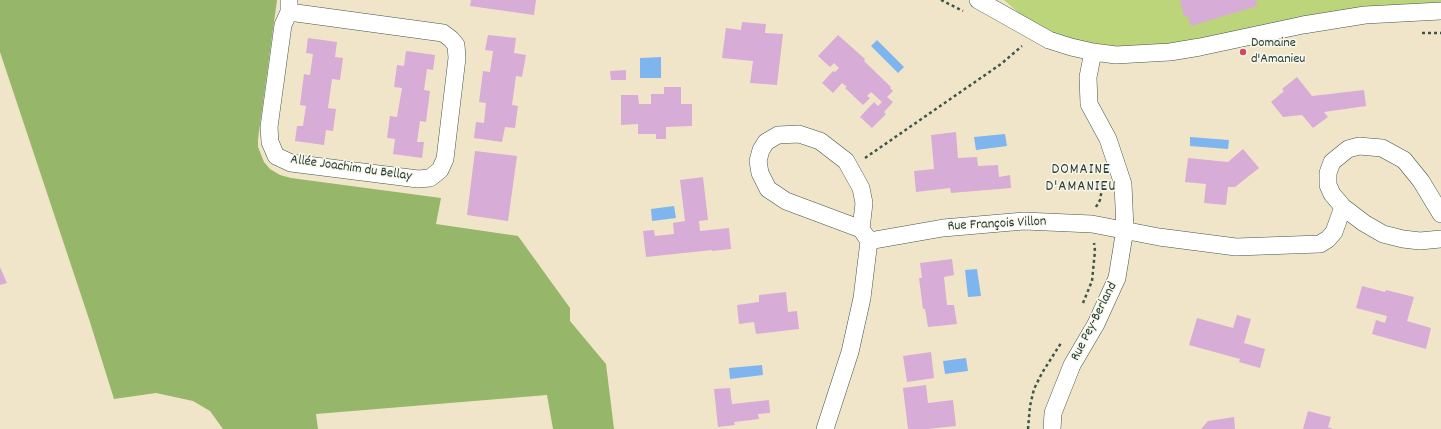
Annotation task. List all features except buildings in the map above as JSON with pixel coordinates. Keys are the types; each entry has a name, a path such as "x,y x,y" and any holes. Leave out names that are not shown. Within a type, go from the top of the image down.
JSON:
{"street":[{"path":"978,0 1002,6 1049,40 1093,52 1116,55 1170,52 1303,25 1365,15 1441,11"},
{"name":"Allée Joachim du Bellay","path":"289,6 443,34 451,39 456,45 458,58 445,159 440,170 430,178 418,179 291,163 276,156 270,142 269,127 283,25 289,6"},
{"name":"Rue Pey-Berland","path":"1052,429 1053,413 1072,365 1096,324 1117,278 1125,229 1123,184 1108,139 1089,104 1088,77 1093,52"},
{"path":"825,429 850,352 862,298 865,235 864,203 861,188 846,161 820,141 799,134 778,136 766,142 761,150 758,161 760,173 768,189 786,201 865,235"},
{"path":"1441,214 1421,181 1404,160 1382,148 1359,146 1348,149 1332,162 1328,174 1328,185 1332,194 1343,207 1364,223 1383,234 1403,239 1420,241 1441,240"},
{"name":"Rue François Villon","path":"865,235 1024,221 1092,224 1125,229 1159,237 1236,247 1320,244 1328,239 1334,232 1343,207"}],"path":[{"path":"859,162 1001,64 1022,46"}],"green space":[{"path":"0,0 277,0 258,139 258,147 264,162 270,169 280,175 291,178 441,198 436,224 518,236 570,308 570,321 606,364 614,429 553,429 547,395 316,414 318,429 223,429 210,411 193,401 156,393 114,399 89,319 0,52"},
{"path":"1004,0 1441,0 1441,11 1162,53 1049,40"}],"water":[{"path":"877,40 904,67 898,73 871,46"},
{"path":"661,57 661,78 640,78 640,58"},
{"path":"1005,134 1007,146 976,150 974,137"},
{"path":"1190,137 1229,140 1228,149 1190,146"},
{"path":"674,206 676,218 652,221 651,209"},
{"path":"977,269 981,296 968,297 965,270"},
{"path":"966,358 968,371 945,374 943,361"},
{"path":"762,365 763,375 730,379 729,368"}],"place":[{"name":"Domaine d'Amanieu","path":"1243,52"}],"district":[{"name":"DOMAINE D'AMANIEU","path":"1081,180"}]}
